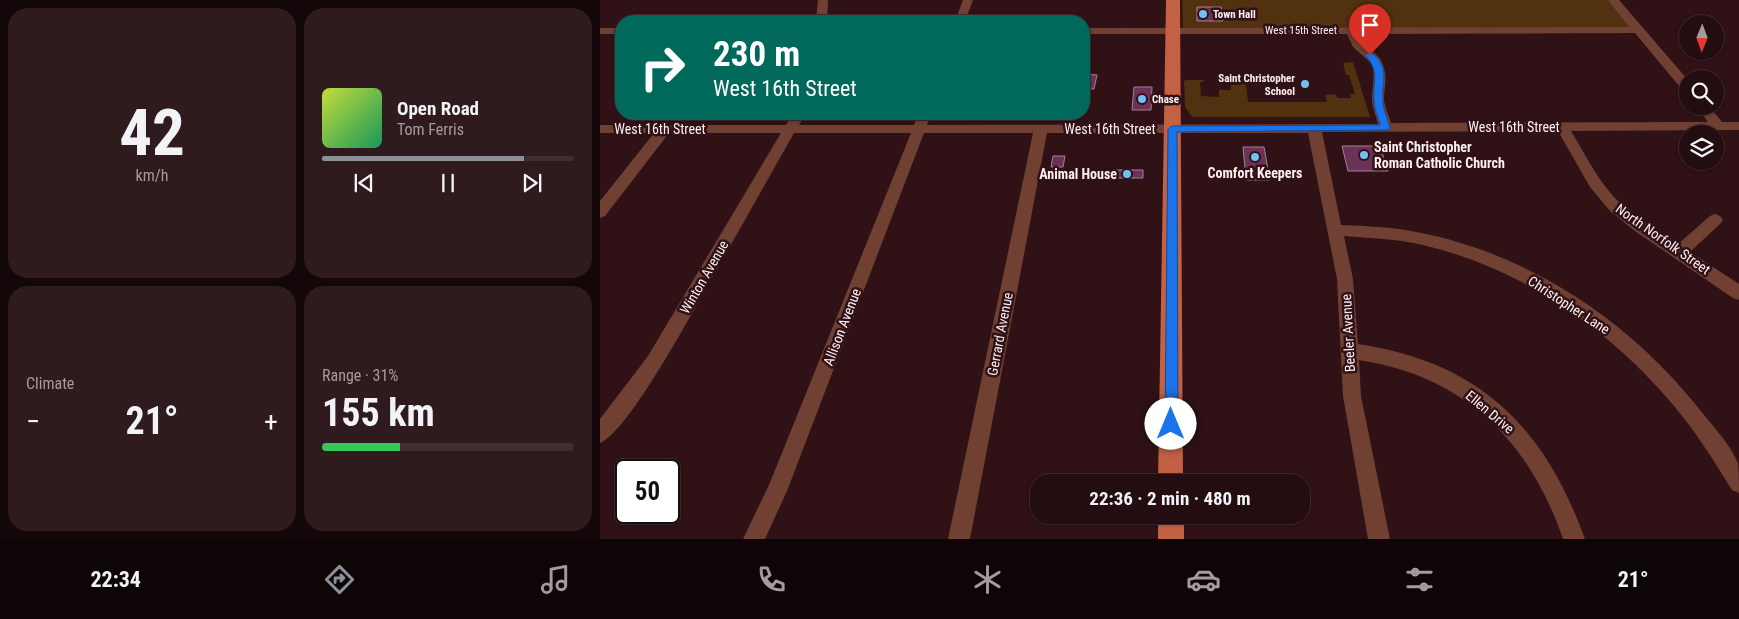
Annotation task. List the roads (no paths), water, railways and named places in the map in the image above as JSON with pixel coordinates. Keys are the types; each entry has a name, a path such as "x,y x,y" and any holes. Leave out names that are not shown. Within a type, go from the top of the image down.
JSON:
{"main road":[{"path":"1171,474 1173,0"},
{"path":"1171,524 1171,539"}],"street":[{"path":"822,15 823,0"},
{"path":"962,15 968,0"},
{"path":"1613,0 1679,78"},
{"path":"1352,30 1357,45 1376,61 1378,66 1381,78 1378,101 1386,128"},
{"name":"West 15th Street","path":"1090,31 1638,30"},
{"path":"600,31 615,31"},
{"path":"1709,115 1717,125"},
{"name":"Winton Avenue","path":"600,434 624,405 654,362 796,120"},
{"name":"West 16th Street","path":"600,129 791,128 922,121 1041,129 1679,126"},
{"name":"Allison Avenue","path":"754,539 778,491 922,121"},
{"name":"West 16th Street","path":"1724,126 1739,126"},
{"name":"North Norfolk Street","path":"1562,127 1595,183 1608,200 1631,220 1739,293"},
{"name":"Beeler Avenue","path":"1314,128 1347,291 1353,406 1379,539"},
{"path":"600,212 665,129"},
{"name":"Gerrard Avenue","path":"959,539 1041,129"},
{"path":"1680,252 1715,220"},
{"name":"Christopher Lane","path":"1336,230 1394,234 1442,244 1509,268 1555,293 1606,328 1659,376 1704,429 1739,483"},
{"name":"Ellen Drive","path":"1350,351 1396,360 1426,369 1449,380 1488,406 1518,436 1540,464 1555,492 1574,539"}],"place":[{"name":"Town Hall","path":"1203,14"},
{"name":"Saint Christopher School","path":"1305,84"},
{"name":"Chase","path":"1142,99"},
{"name":"Saint Christopher Roman Catholic Church","path":"1364,155"},
{"name":"Comfort Keepers","path":"1255,157"},
{"name":"Animal House","path":"1127,174"}]}
